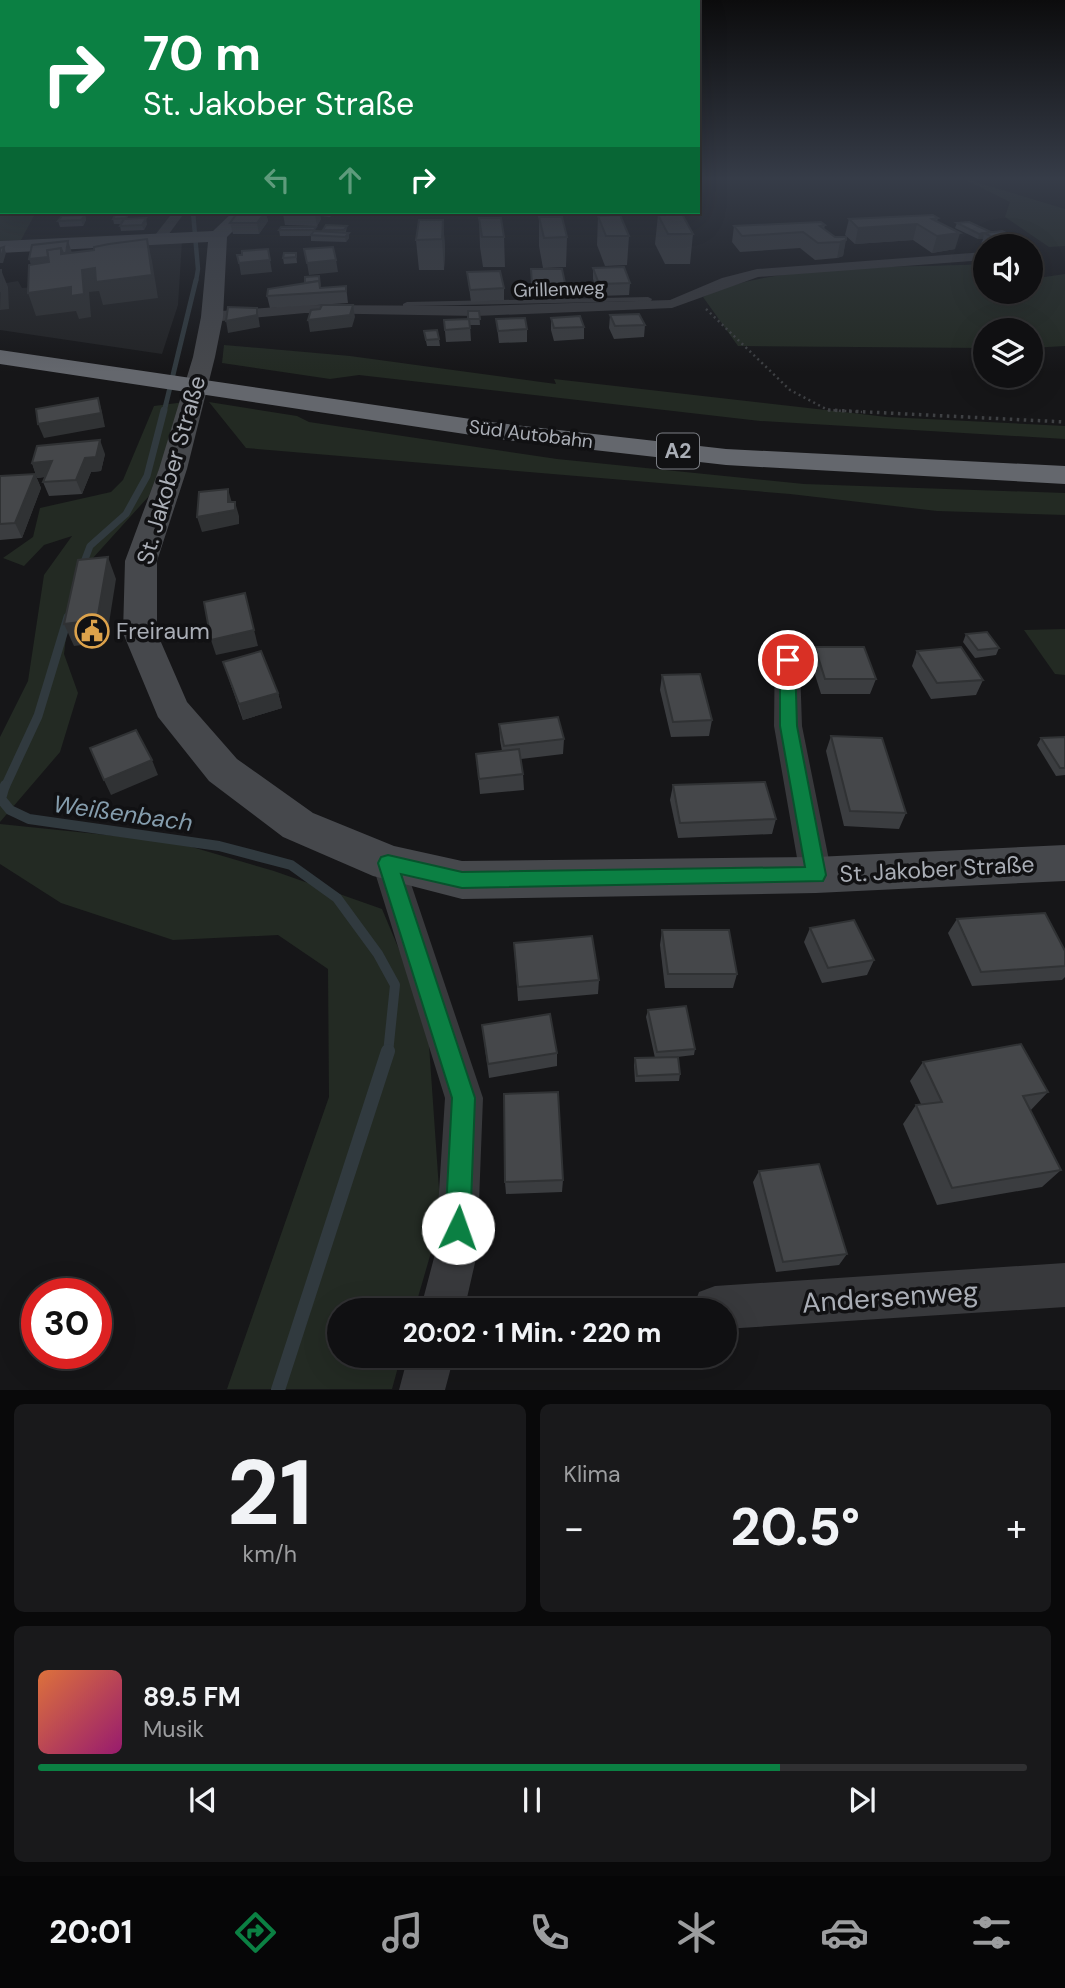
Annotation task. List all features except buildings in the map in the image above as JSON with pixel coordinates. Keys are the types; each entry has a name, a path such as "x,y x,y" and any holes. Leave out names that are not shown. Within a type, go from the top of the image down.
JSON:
{"highway":[{"name":"Süd Autobahn","path":"0,341 498,430 726,457 1065,475"},
{"name":"Süd Autobahn","path":"0,357 301,394 726,438 937,453 1065,457"}],"main road":[{"path":"0,247 82,243"},
{"name":"St. Jakober Straße","path":"222,243 212,317 173,469 141,561 140,633 171,708 223,770 298,825 388,863 462,880 816,875 1065,863"}],"street":[{"name":"Grillenweg","path":"212,317 305,309 475,311 672,304 727,281 757,274 973,257"},
{"path":"787,638 788,726 816,875"},
{"path":"388,863 464,1098 456,1254 445,1298"},
{"name":"Andersenweg","path":"737,1307 1065,1285"},
{"path":"422,1390 428,1368"}],"lane":[{"path":"407,310 407,304 648,299"}],"path":[{"path":"672,304 688,304 706,309 780,383 802,400 828,410 1065,422"}],"shaded area":[{"path":"182,243 178,305 162,354 0,330 0,284 18,281 22,288 56,285 101,272 97,246"},
{"path":"1043,243 1065,243 1065,246 1049,247"},
{"path":"973,264 973,304 1043,304 1043,277 1065,274 1065,346 1043,347 1043,318 973,318 973,348 738,346 703,297 730,286 764,278 880,267"},
{"path":"224,345 350,356 556,384 554,379 887,417 1065,426 1065,439 760,421 359,375 330,379 222,363"},
{"path":"185,402 149,496 73,580 64,654 78,693 60,752 0,822 0,737 28,681 44,575 72,536 44,545 24,566 3,558 33,537 40,508 111,492 123,480 154,406"},
{"path":"209,402 297,416 309,422 557,459 804,484 1065,493 1065,515 937,511 790,494 246,448"},
{"path":"1065,629 1065,675 1055,674 1024,630"},
{"path":"0,824 175,842 274,871 382,909 427,1016 441,1218 418,1298 327,1298 327,1368 398,1368 392,1389 227,1389 329,1097 328,969 278,935 173,940 61,903 0,864"}],"waterway":[{"name":"Weißenbach","path":"196,243 196,281"},
{"name":"Weißenbach","path":"164,412 196,280"},
{"name":"Weißenbach","path":"81,570 90,546 126,514 147,476 164,410"},
{"name":"Weißenbach","path":"5,787 38,716 68,617"},
{"name":"Weißenbach","path":"5,785 1,799 10,810 29,819 219,846 291,865 337,898 378,954 395,985 388,1053"},
{"name":"Weißenbach","path":"278,1390 388,1051"}],"place":[{"name":"Freiraum","path":"92,631"}],"route":[{"path":"458,1228 464,1098 388,863 462,880 816,875 788,726 788,660"}]}
